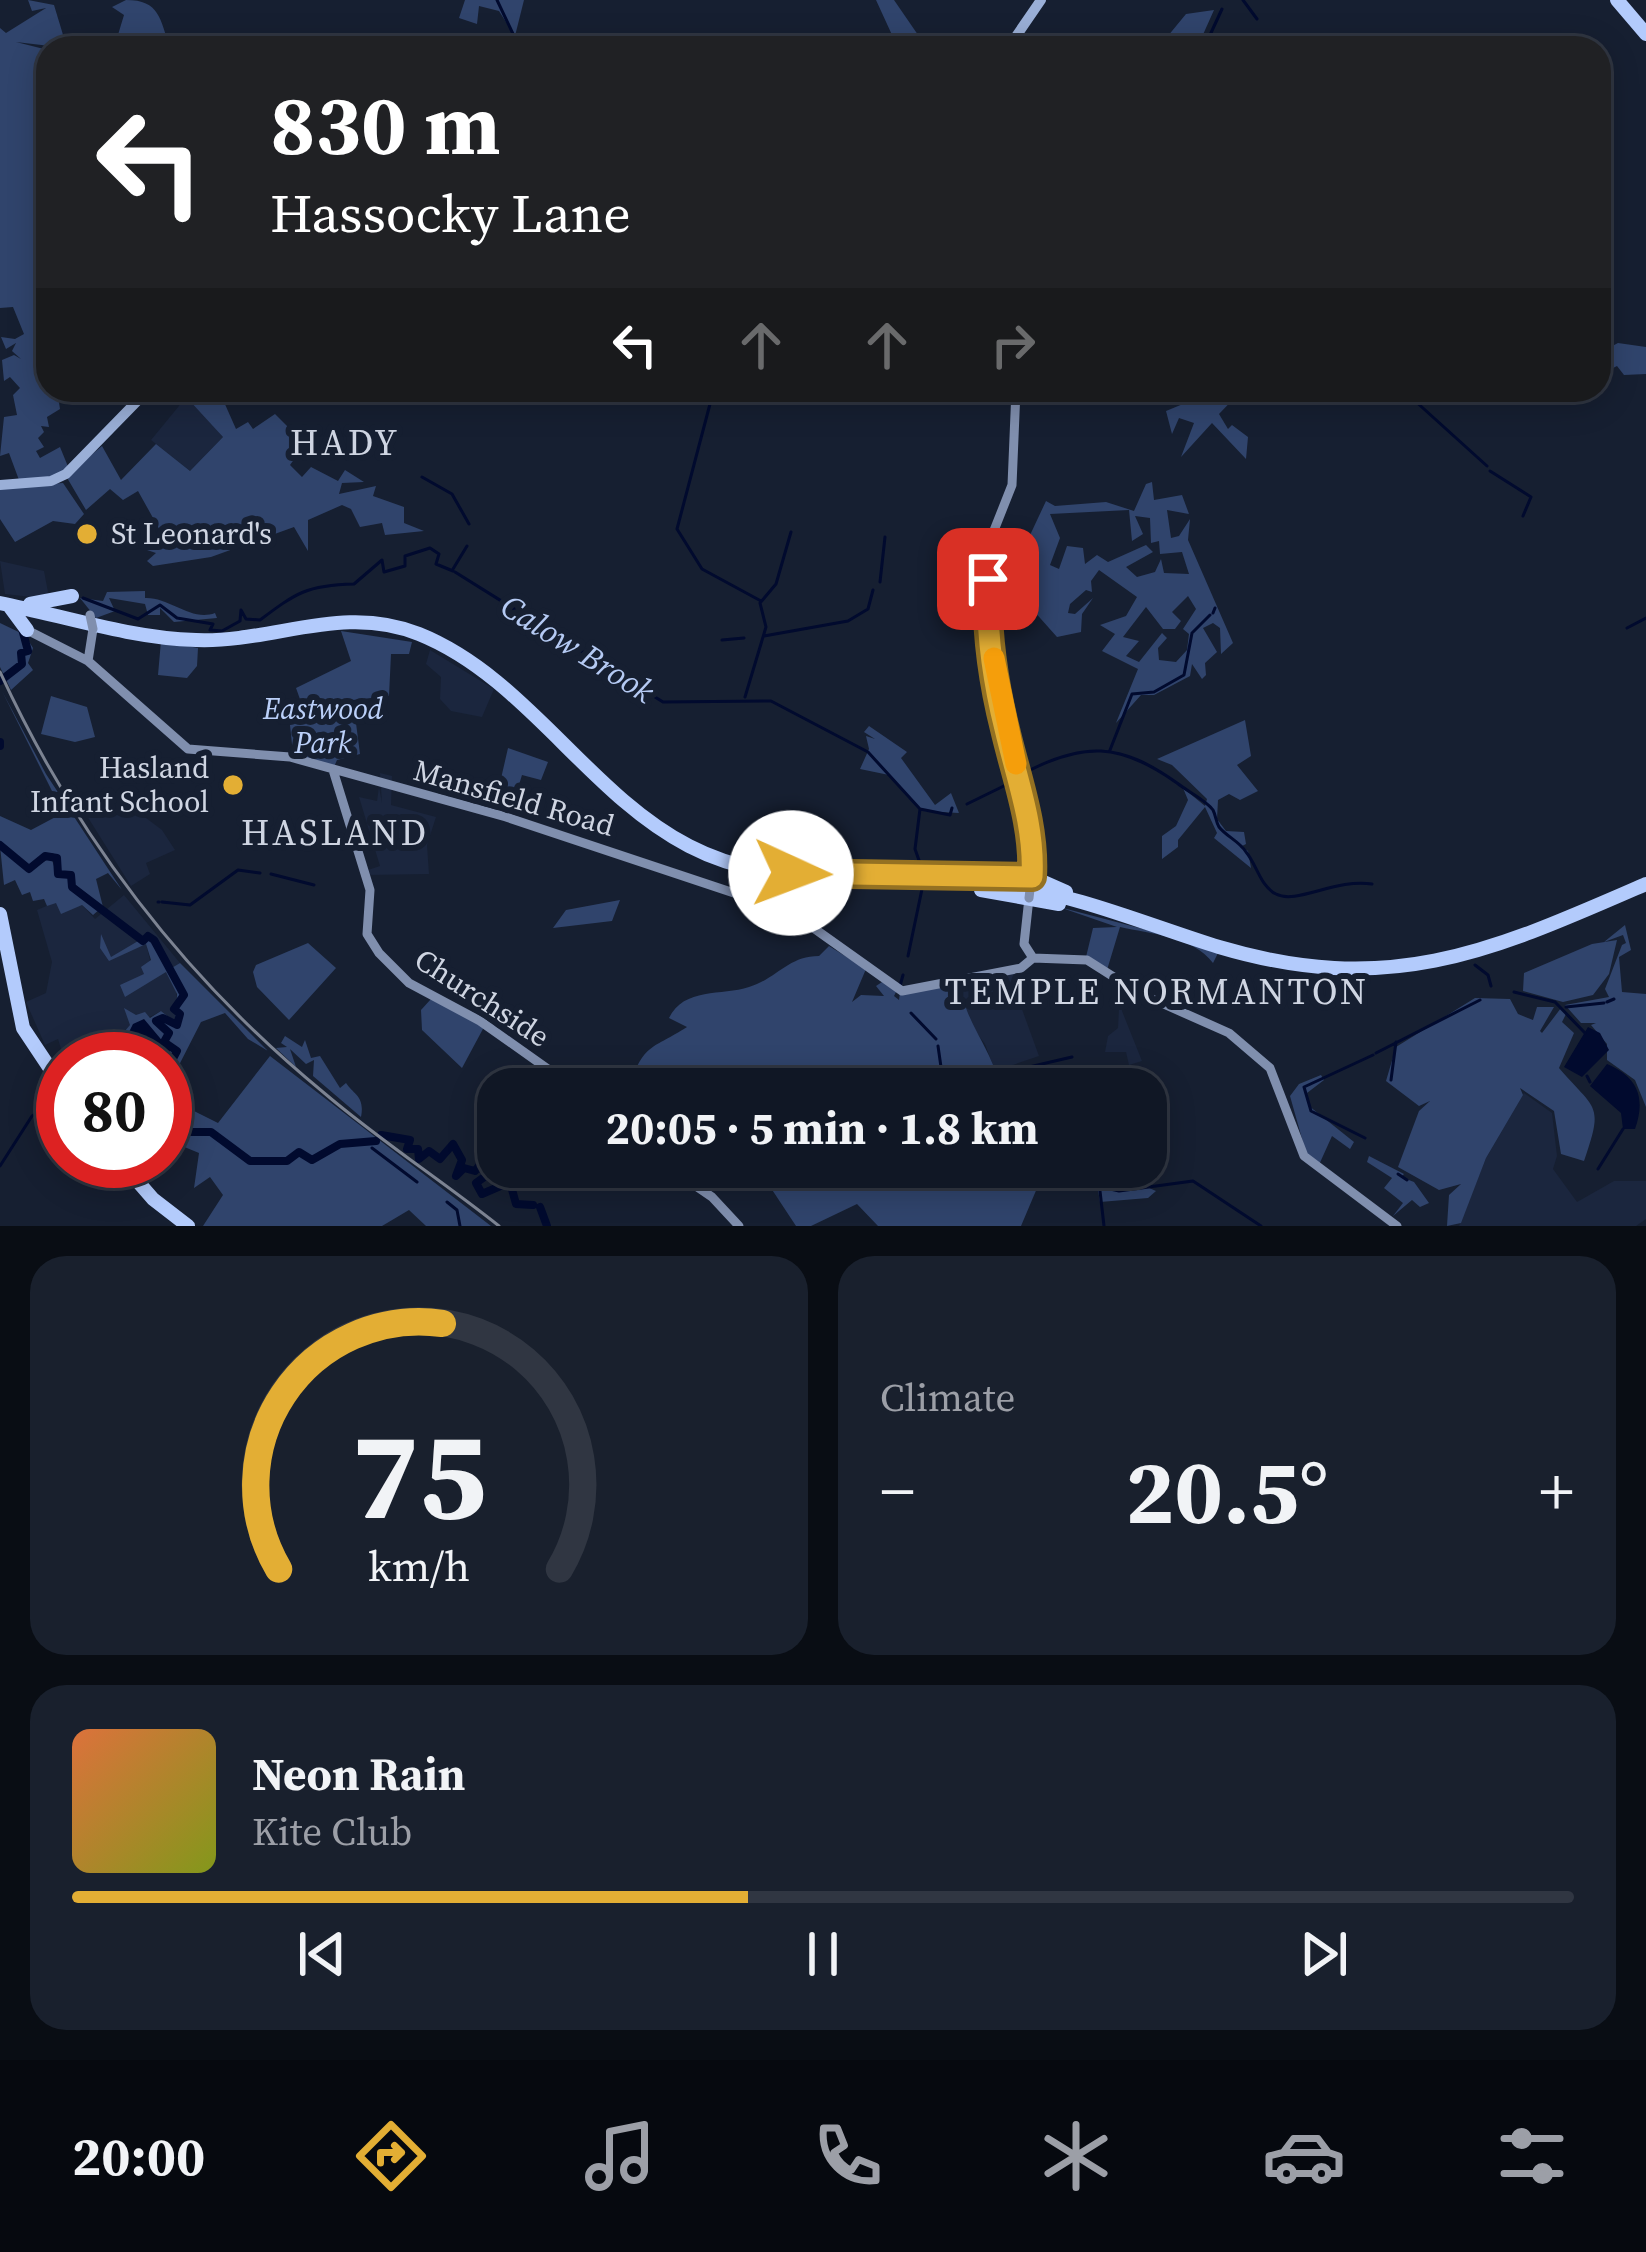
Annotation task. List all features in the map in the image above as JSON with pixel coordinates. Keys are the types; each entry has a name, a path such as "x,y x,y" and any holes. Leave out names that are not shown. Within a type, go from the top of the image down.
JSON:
{"highway":[{"path":"1620,0 1646,30"},
{"path":"5,603 37,605 69,595"},
{"path":"5,603 198,637 340,617 403,626 442,640 481,665 660,824 704,849 791,873 1031,879 1118,914"},
{"path":"5,603 193,640 339,621 419,634 477,669 627,802 686,845 762,872 1006,885 1118,914"},
{"path":"5,603 19,614 27,630"},
{"path":"908,876 1007,882 1225,946 1340,969 1426,964 1528,937 1646,882"},
{"path":"887,879 966,887 1118,914"},
{"path":"0,914 23,1028 36,1048"},
{"path":"143,1188 188,1226"}],"main road":[{"path":"1016,36 1041,0"},
{"path":"0,485 64,476 136,402"},
{"path":"1015,402 1009,494 991,538 988,623 1002,717 1030,836 1024,944 1033,958"},
{"path":"69,595 90,615 93,629 88,661"},
{"name":"Mansfield Road","path":"27,630 88,661 182,747 287,757 509,818 802,918 902,991 1021,968 1033,958 1091,962 1139,993 1223,1028 1270,1068 1276,1095 1307,1160 1397,1226"},
{"name":"Churchside","path":"333,770 370,890 370,940 410,983 480,1021 546,1068"},
{"path":"699,1188 739,1226"}],"shaded area":[{"path":"182,402 194,402 223,437 190,471 151,440"},
{"path":"0,561 44,571 48,592 40,598 5,594"},
{"path":"430,650 494,689 482,717 451,711 440,699 441,677 426,664"},
{"path":"380,773 392,776 391,805 436,817 427,845 429,874 367,875 365,871 380,866 359,797 377,801 379,787 382,803"},
{"path":"111,804 130,806 162,830 175,850 146,863 150,874 131,886 87,816"},
{"path":"124,895 180,963 171,969 160,949 137,933 146,943 154,978 166,971 176,989 176,1022 161,1011 122,1032 39,1032 26,1002 46,993 52,962 37,910 56,902 82,905 95,919"},
{"path":"1015,971 1019,1001 1039,1056 994,1068 985,1044 965,1018 959,984"},
{"path":"1120,989 1122,1011 1142,1061 1129,1065 1126,1052 1105,1052 1108,1036 1118,1028"},
{"path":"144,1019 155,1032 129,1032"},
{"path":"1588,1027 1600,1033 1609,1050 1582,1077 1564,1067"},
{"path":"1607,1064 1626,1075 1637,1090 1640,1108 1635,1129 1623,1129 1621,1113 1590,1086"},
{"path":"1524,1093 1552,1113 1557,1156 1553,1169 1577,1202 1614,1181 1646,1181 1646,1219 1636,1226 1459,1226 1486,1158"}],"green space":[{"path":"28,0 54,5 63,36 36,36 36,44 16,42 36,47 36,402 59,402 60,409 47,417 49,427 41,426 44,432 38,438 44,447 36,451 40,458 60,447 69,469 53,479 19,480 9,453 0,456 4,417 17,415 13,395 20,388 10,377 4,381 2,360 14,355 21,359 12,351 16,343 6,349 1,337 15,339 24,334 13,307 0,308 0,28 6,33 46,8 32,11"},
{"path":"126,0 146,3 161,20 166,36 118,36 124,15 112,7"},
{"path":"465,0 524,0 515,36 499,11 479,6 477,24 459,18"},
{"path":"876,0 894,0 919,36 892,36"},
{"path":"1214,10 1202,36 1168,36 1186,14"},
{"path":"1618,343 1646,347 1646,374 1624,375 1617,366 1611,369 1611,347"},
{"path":"191,402 224,402 236,429 248,422 253,429 275,414 305,444 290,465 302,477 311,467 338,481 345,470 364,482 342,483 339,494 376,486 373,496 404,507 404,523 424,531 385,535 382,523 360,527 351,509 342,505 308,520 308,551 294,527 211,557 153,566 147,561 156,553 147,550 167,543 138,491 123,500 110,489 86,510 66,476 102,446 121,480 156,444 190,471 223,437"},
{"path":"1188,402 1230,402 1219,414 1228,429 1232,425 1248,437 1246,459 1212,423 1181,457 1194,423 1179,418 1172,434 1166,411"},
{"path":"1152,482 1154,500 1182,495 1189,514 1167,510 1171,538 1179,536 1190,519 1188,540 1233,643 1221,654 1220,628 1213,623 1203,628 1217,652 1205,663 1206,675 1202,679 1192,664 1190,676 1154,695 1141,695 1116,723 1138,669 1102,651 1115,634 1100,625 1126,616 1137,597 1099,570 1091,581 1092,592 1086,590 1070,604 1068,613 1075,614 1093,598 1082,614 1081,632 1057,637 1016,591 1007,570 1016,565 1046,501 1055,506 1106,502 1134,511 1146,484","holes":["1129,510 1132,541 1143,534 1135,516 1150,518 1151,543 1159,541 1160,554 1182,552 1189,574 1164,573 1161,559 1155,572 1137,577 1126,567 1153,552 1146,545 1108,562 1097,555 1085,564 1083,548 1067,546 1059,569 1050,565 1060,538 1050,514","1188,596 1196,609 1183,629 1189,634 1187,650 1176,662 1159,660 1158,648 1167,638 1162,633 1139,662 1126,656 1139,641 1123,637 1146,607 1163,629 1175,629 1181,621 1172,612"]},
{"path":"63,483 84,514 75,524 53,521 15,542 0,519 0,487"},
{"path":"145,591 145,598 197,614 215,613 217,618 174,622 160,608 160,615 148,615 145,604 109,598 115,611 96,618 80,598 103,601 107,592"},
{"path":"0,623 25,635 33,648 28,663 33,670 11,690 0,667"},
{"name":"Eastwood Park","path":"341,631 412,642 409,654 391,654 389,696 353,700 360,754 337,760 334,767 293,754 288,706 301,702 296,688 351,661"},
{"path":"161,641 198,648 197,666 187,678 158,675"},
{"path":"2,691 46,774 122,890 108,873 96,879 103,907 73,883 70,871 60,873 53,853 30,867 0,842 0,816 31,830 63,813"},
{"path":"51,696 87,707 95,737 75,742 41,734"},
{"path":"1245,720 1251,756 1237,765 1258,791 1240,800 1229,794 1218,800 1217,819 1226,831 1244,832 1246,844 1240,847 1248,851 1251,868 1214,838 1217,833 1205,807 1178,840 1178,847 1162,859 1162,836 1176,826 1188,800 1183,788 1205,806 1207,799 1172,765 1157,759"},
{"path":"869,726 907,752 901,758 935,805 951,793 959,813 923,811 889,775 860,769 869,749 866,736 875,739 864,732"},
{"path":"508,748 548,762 541,780 522,775 514,801 497,796"},
{"path":"0,846 30,871 51,857 57,875 68,875 71,887 100,909 93,915 82,905 61,914 56,903 47,906 44,899 33,901 30,892 22,895 15,880 4,885"},
{"path":"620,900 612,921 553,928 566,910"},
{"path":"1059,907 1220,949 1213,963 1183,942 1120,927 1107,970 1086,957 1093,928 1117,927"},
{"path":"1625,925 1631,950 1619,957 1622,992 1646,994 1646,1107 1635,1080 1607,1060 1607,1044 1591,1025 1596,1023 1581,1023 1565,1005 1609,997 1605,989 1622,945 1626,943 1623,935 1604,942"},
{"path":"101,934 111,957 150,934 170,969 180,963 268,1051 248,1039 225,1013 201,1022 192,1040 192,1032 133,1027 132,1032 124,1032 130,1025 124,1008 136,1015 145,1012 150,1018 161,1011 175,1022 177,994 166,972 125,997 120,985 144,974 141,967 151,960 146,944 109,961 100,948"},
{"path":"1617,940 1609,974 1593,995 1563,1002 1523,991 1524,973 1592,944"},
{"path":"308,943 336,968 289,1020 257,987 253,972 256,965"},
{"path":"829,946 866,969 852,1002 861,995 884,996 876,986 882,982 897,990 894,996 899,1000 900,992 959,984 994,1068 637,1068 657,1044 687,1027 669,1018 684,1001 749,987 791,963 819,956"},
{"path":"1475,998 1510,999 1518,1014 1533,1020 1537,1007 1554,1007 1542,1033 1561,1008 1566,1014 1562,1022 1574,1033 1559,1068 1593,1109 1594,1128 1584,1161 1561,1154 1554,1111 1520,1088 1523,1095 1486,1158 1461,1223 1447,1226 1449,1195 1461,1184 1439,1190 1398,1167 1419,1111 1430,1101 1419,1106 1386,1081 1396,1047"},
{"path":"431,999 484,1027 462,1068 422,1030 421,1010"},
{"path":"285,1036 302,1047 305,1040 311,1058 320,1056 340,1088 346,1083 360,1100 361,1117 313,1076 314,1060 306,1064 290,1049 296,1067 276,1048 287,1047 281,1043"},
{"path":"270,1056 491,1226 426,1226 409,1210 382,1226 203,1226 223,1195 210,1177 194,1188 199,1153 192,1150 192,1110 218,1123"},
{"path":"1321,1075 1324,1080 1307,1093 1309,1106 1354,1142 1350,1149 1332,1136 1318,1167 1306,1153 1290,1096 1299,1084"},
{"path":"1369,1156 1404,1174 1401,1177 1414,1182 1429,1203 1420,1207 1412,1200 1393,1216 1403,1203 1384,1188 1392,1178 1367,1162"},
{"path":"771,1188 1037,1188 1021,1226 878,1226 857,1204 811,1226 796,1226"},
{"path":"1094,1188 1156,1191 1148,1198 1100,1202"}],"waterway":[{"path":"497,0 514,36"},
{"path":"1243,0 1257,19"},
{"path":"1210,36 1222,9"},
{"path":"712,402 677,529 702,569 761,601"},
{"path":"1416,402 1487,466"},
{"path":"1490,471 1531,497 1523,516"},
{"path":"422,477 452,494 469,524"},
{"path":"745,697 766,627 760,603 776,584 791,532"},
{"path":"880,582 885,537"},
{"path":"453,569 467,546"},
{"path":"83,598 138,619 160,605 177,618 213,624 210,630 222,631 240,621 241,610 246,619 260,620 303,592 354,584 382,560 384,572 405,566 405,556 430,548 439,554 436,564 453,571"},
{"name":"Calow Brook","path":"455,572 663,702 771,701 868,752 920,809 950,815 952,808"},
{"path":"764,636 848,621 868,609 873,590"},
{"path":"1213,613 1215,608"},
{"path":"1110,750 1132,694 1154,692 1184,675 1192,633 1210,615"},
{"path":"1627,628 1646,618"},
{"path":"0,681 22,664 21,653 28,651 22,629"},
{"path":"722,640 744,638"},
{"path":"1019,776 1063,756 1101,751 1119,754 1157,770 1210,807 1219,827 1243,848 1276,894 1294,896 1372,884"},
{"name":"Calow Brook","path":"967,804 1012,782"},
{"path":"920,809 915,849 921,866"},
{"path":"0,845 29,869 45,856 57,858 58,874 71,875 72,887 143,941 148,936 154,940 184,995 174,1009 180,1014 177,1025 163,1018 156,1021 168,1032"},
{"path":"162,902 190,905 238,870 260,873"},
{"path":"271,874 314,885"},
{"path":"908,956 922,889"},
{"path":"1475,965 1488,975 1491,986"},
{"path":"900,986 903,975"},
{"path":"1514,992 1555,1002 1585,1033"},
{"path":"1607,1002 1614,999"},
{"path":"1376,1053 1480,1000"},
{"path":"1566,1007 1604,1003"},
{"path":"911,1013 936,1039"},
{"path":"1391,1080 1396,1042"},
{"path":"938,1046 941,1067"},
{"path":"1365,1138 1311,1111 1304,1087 1373,1055"},
{"path":"1025,1068 1072,1057"},
{"path":"1587,1076 1590,1082"},
{"path":"0,1166 36,1114"},
{"path":"1598,1169 1623,1129"},
{"path":"192,1132 211,1132 250,1161 287,1161 299,1152 312,1160 340,1144 376,1141"},
{"path":"381,1135 410,1140 407,1149 418,1149 419,1159 429,1151 440,1159 453,1144 462,1160 456,1176 464,1168 475,1171 479,1166 487,1175 476,1183 482,1194 510,1182 516,1204 533,1205"},
{"path":"372,1148 417,1182"},
{"path":"1398,1174 1407,1180"},
{"path":"1167,1185 1193,1181 1261,1226"},
{"path":"1106,1188 1141,1188"},
{"path":"1100,1191 1104,1226"},
{"path":"447,1202 457,1210 460,1226"},
{"path":"540,1207 547,1226"}],"railway":[{"path":"0,672 63,790 179,952 272,1048 323,1092 499,1226"}],"slow traffic":[{"path":"994,658 1002,717 1016,764"}],"place":[{"name":"St Leonard's","path":"87,534"},
{"name":"Hasland Infant School","path":"233,785"}],"district":[{"name":"HADY","path":"345,442"},
{"name":"HASLAND","path":"335,832"},
{"name":"TEMPLE NORMANTON","path":"1157,991"}],"route":[{"path":"791,873 1032,877 1030,836 1002,717 988,623 988,579"}]}
